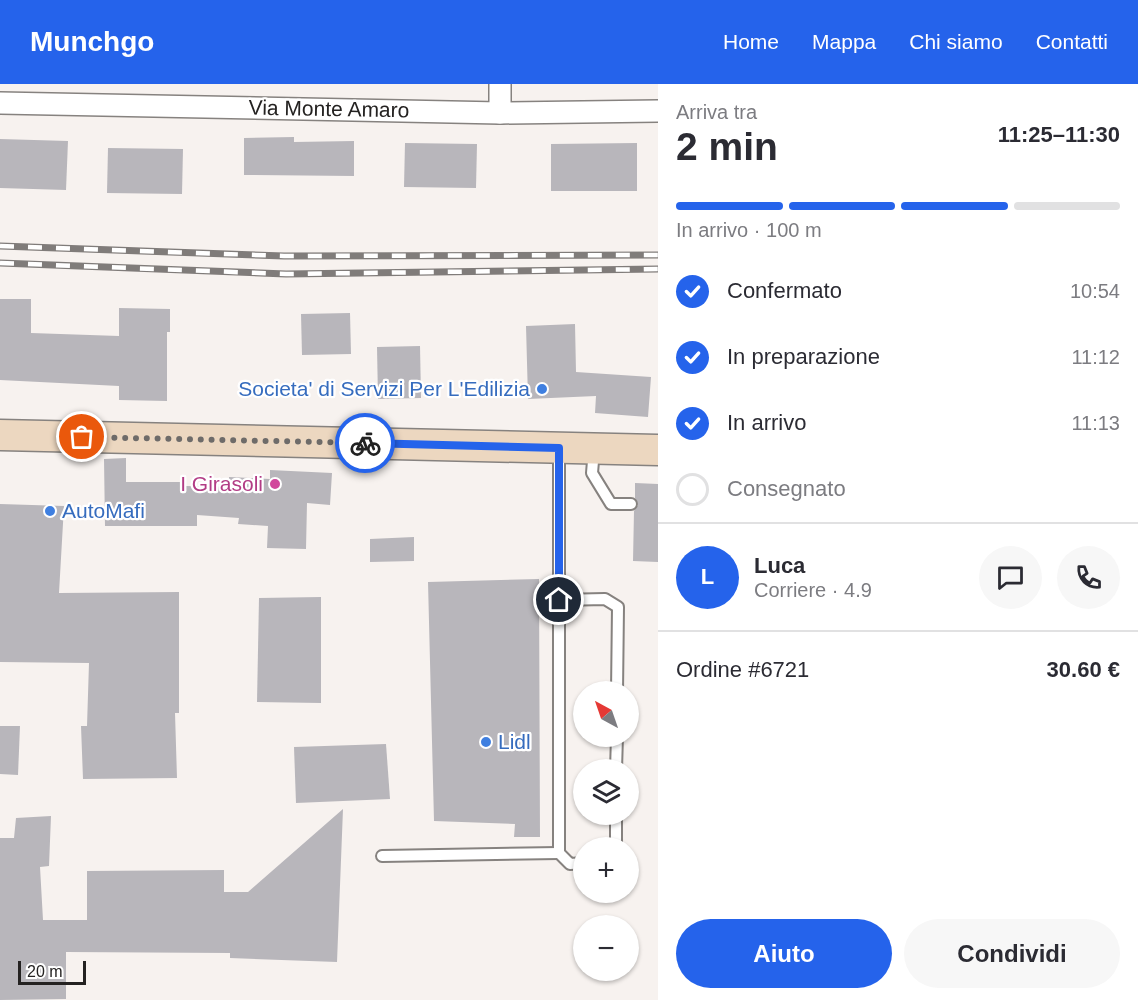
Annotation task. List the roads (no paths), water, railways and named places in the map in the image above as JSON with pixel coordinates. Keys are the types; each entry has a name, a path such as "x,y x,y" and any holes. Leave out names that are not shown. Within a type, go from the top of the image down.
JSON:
{"main road":[{"path":"0,435 658,450"}],"street":[{"path":"500,84 500,113"},
{"name":"Via Monte Amaro","path":"0,103 500,113 658,111"}],"lane":[{"path":"559,448 559,854"},
{"path":"594,449 592,473 612,504 631,504"},
{"path":"559,600 605,599 618,607 617,681"},
{"path":"382,856 559,854 570,864 573,864"}],"railway":[{"path":"0,246 284,256 658,255"},
{"path":"0,263 286,274 658,269"}],"place":[{"name":"Societa' di Servizi Per L'Edilizia","path":"542,389"},
{"name":"I Girasoli","path":"275,484"},
{"name":"AutoMafi","path":"50,511"},
{"name":"Lidl","path":"486,742"}]}
